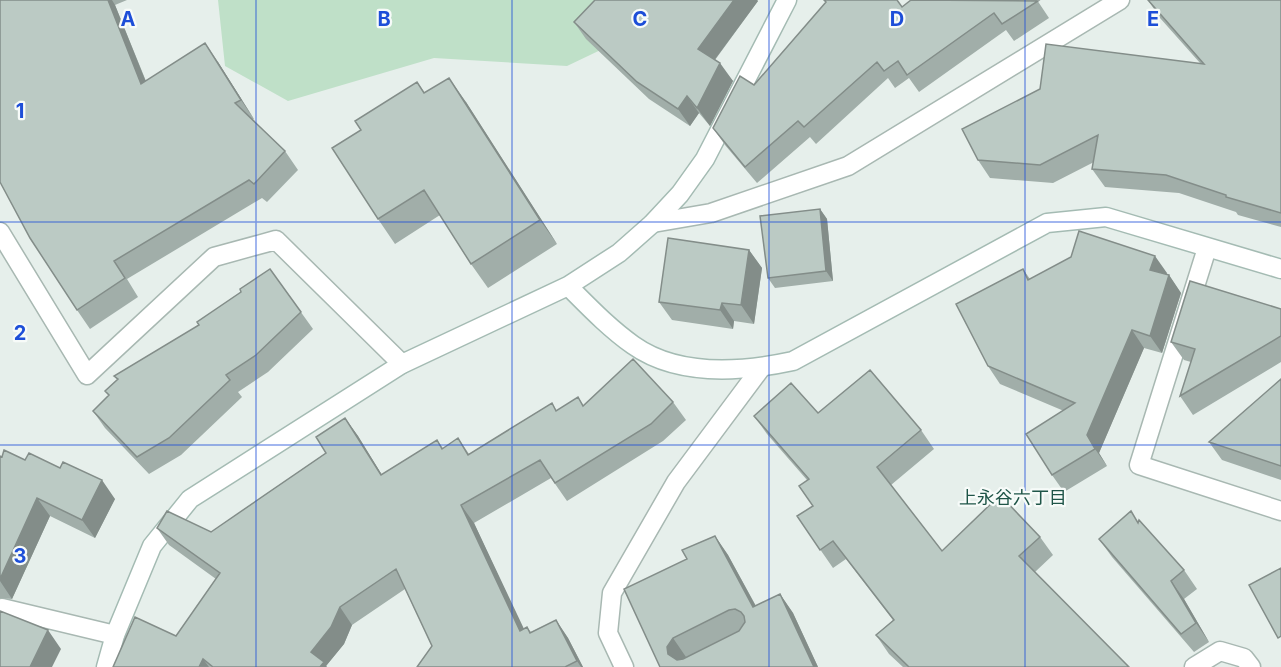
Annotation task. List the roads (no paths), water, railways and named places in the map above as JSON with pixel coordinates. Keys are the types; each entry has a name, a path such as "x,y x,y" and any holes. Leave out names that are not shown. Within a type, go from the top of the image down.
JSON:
{"street":[{"path":"106,667 115,635 152,546 190,499 402,364 568,286 619,253 653,223 680,194 705,159 787,0"},
{"path":"653,223 711,213 848,166 1120,0"},
{"path":"568,286 607,325 635,346 668,361 712,370 761,368 793,361 1047,223 1106,217 1281,269"},
{"path":"0,232 87,375 214,257 276,240 402,364"},
{"path":"1207,248 1139,465 1281,511"},
{"path":"624,667 608,633 612,593 676,482 761,368"},
{"path":"0,609 115,635"},
{"path":"1194,667 1220,651 1244,658 1251,667"}],"district":[{"name":"上永谷六丁目","path":"1013,498"}]}
